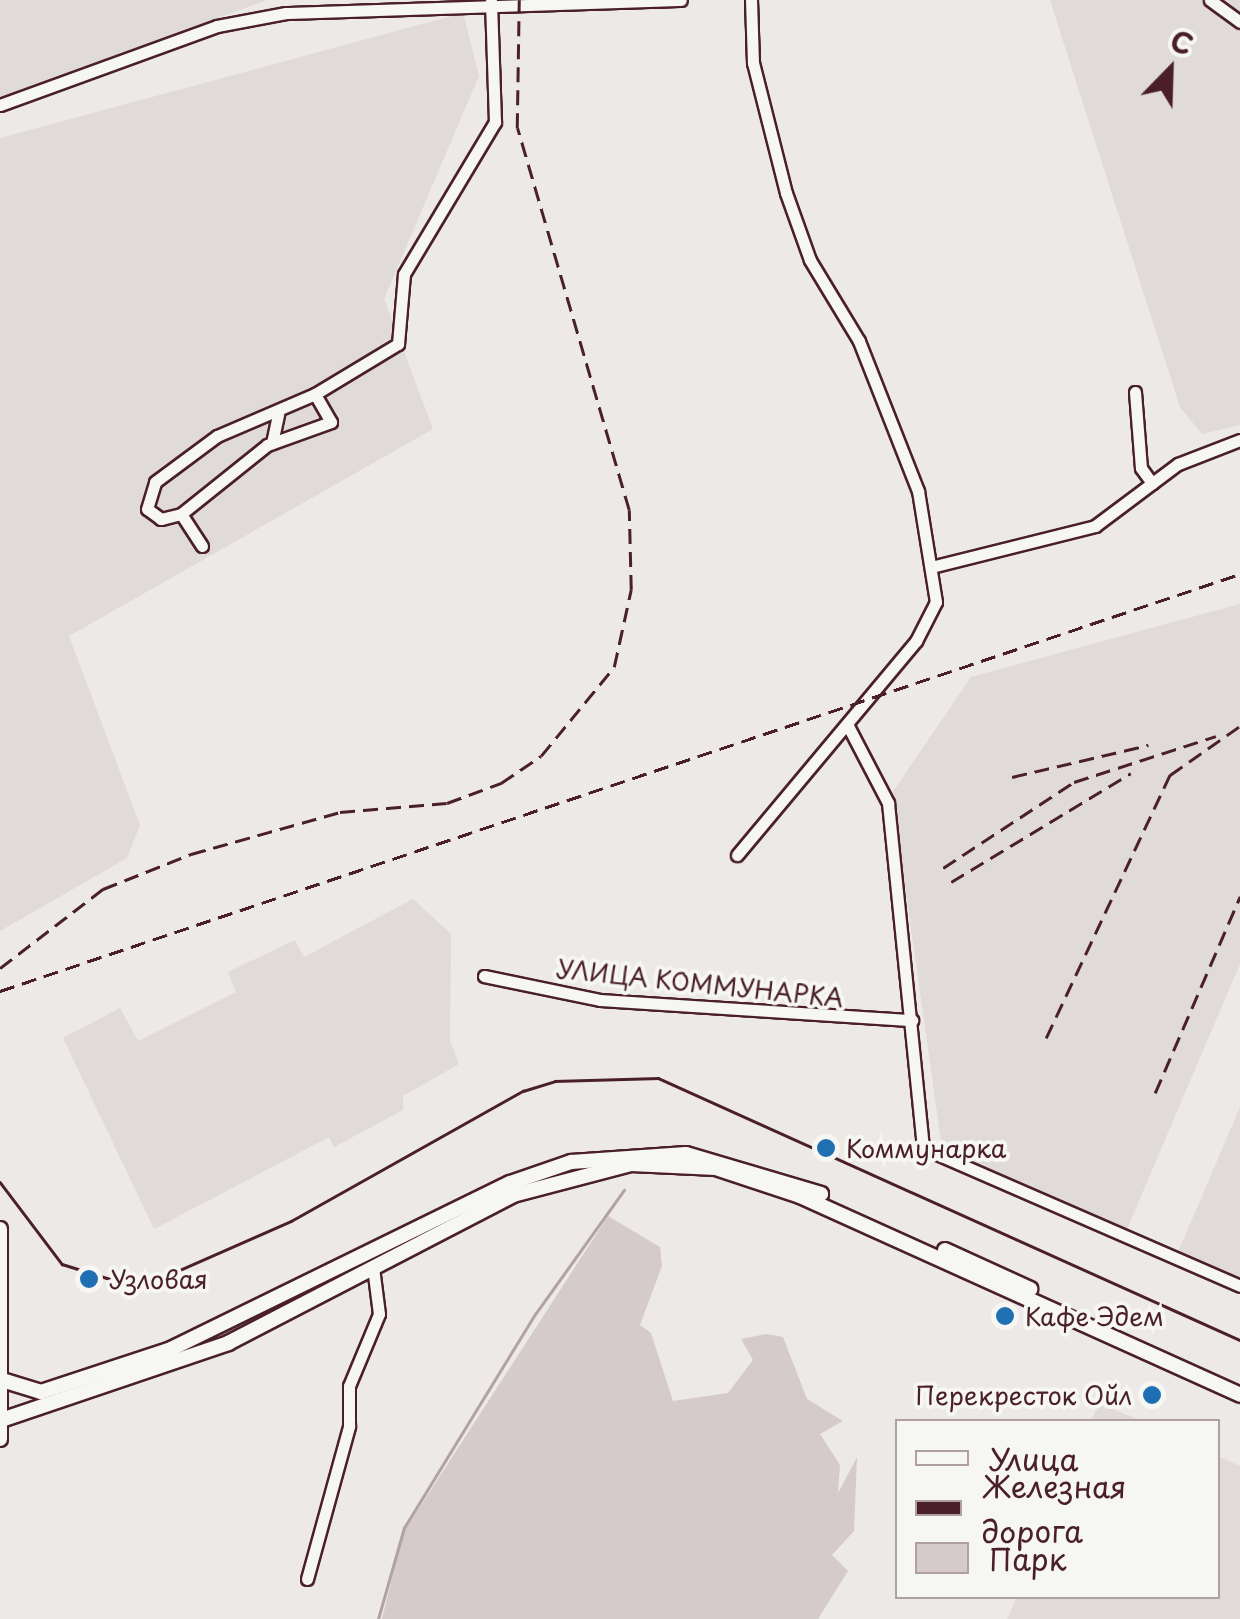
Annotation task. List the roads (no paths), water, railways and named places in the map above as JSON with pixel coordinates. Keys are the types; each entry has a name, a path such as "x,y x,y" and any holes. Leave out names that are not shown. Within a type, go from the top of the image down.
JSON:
{"main road":[{"path":"2,1380 41,1392 134,1363 222,1330 510,1183 582,1160 655,1153 715,1158 800,1185 1240,1385"},
{"path":"1,1420 210,1350 373,1268 575,1174 630,1164 716,1168 832,1208 1240,1395"},
{"path":"0,1229 0,1440"}],"street":[{"path":"0,106 218,26 286,12 491,1 680,0"},
{"path":"738,854 916,641 936,602 935,566 918,491 859,341 810,260 786,193 754,64 751,0"},
{"path":"1210,0 1240,22"},
{"path":"316,394 331,422 272,444 181,514 161,519 147,509 155,482 217,436 278,415 398,344 404,274 488,144 499,94 491,1"},
{"path":"1134,392 1141,468 1152,484"},
{"path":"272,444 278,415"},
{"path":"935,566 1096,526 1152,484 1240,440"},
{"path":"181,514 202,546"},
{"path":"848,726 888,803 920,1133 933,1158 1240,1286"},
{"name":"УЛИЦА КОММУНАРКА","path":"484,976 600,1000 912,1020"},
{"path":"307,1580 350,1426 348,1386 379,1314 373,1268"}],"waterway":[{"path":"378,1619 404,1528 536,1313 624,1190"}],"tram line":[{"path":"0,1182 62,1264 139,1288 291,1221 523,1091 555,1081 658,1078 1240,1340"}],"railway":[{"path":"0,968 103,889 191,854 340,812 447,803 501,783 541,756 614,667 631,590 629,510 517,128 519,0"},
{"path":"0,991 1240,574"},
{"path":"1046,1038 1170,775 1240,726"},
{"path":"943,868 1074,782 1216,736"},
{"path":"1012,777 1148,745"},
{"path":"951,882 1131,773"},
{"path":"1155,1093 1240,897"}],"place":[{"name":"Коммунарка","path":"826,1148"},
{"name":"Узловая","path":"89,1279"},
{"name":"Кафе Эдем","path":"1005,1316"},
{"name":"Перекресток Ойл","path":"1152,1395"}]}
